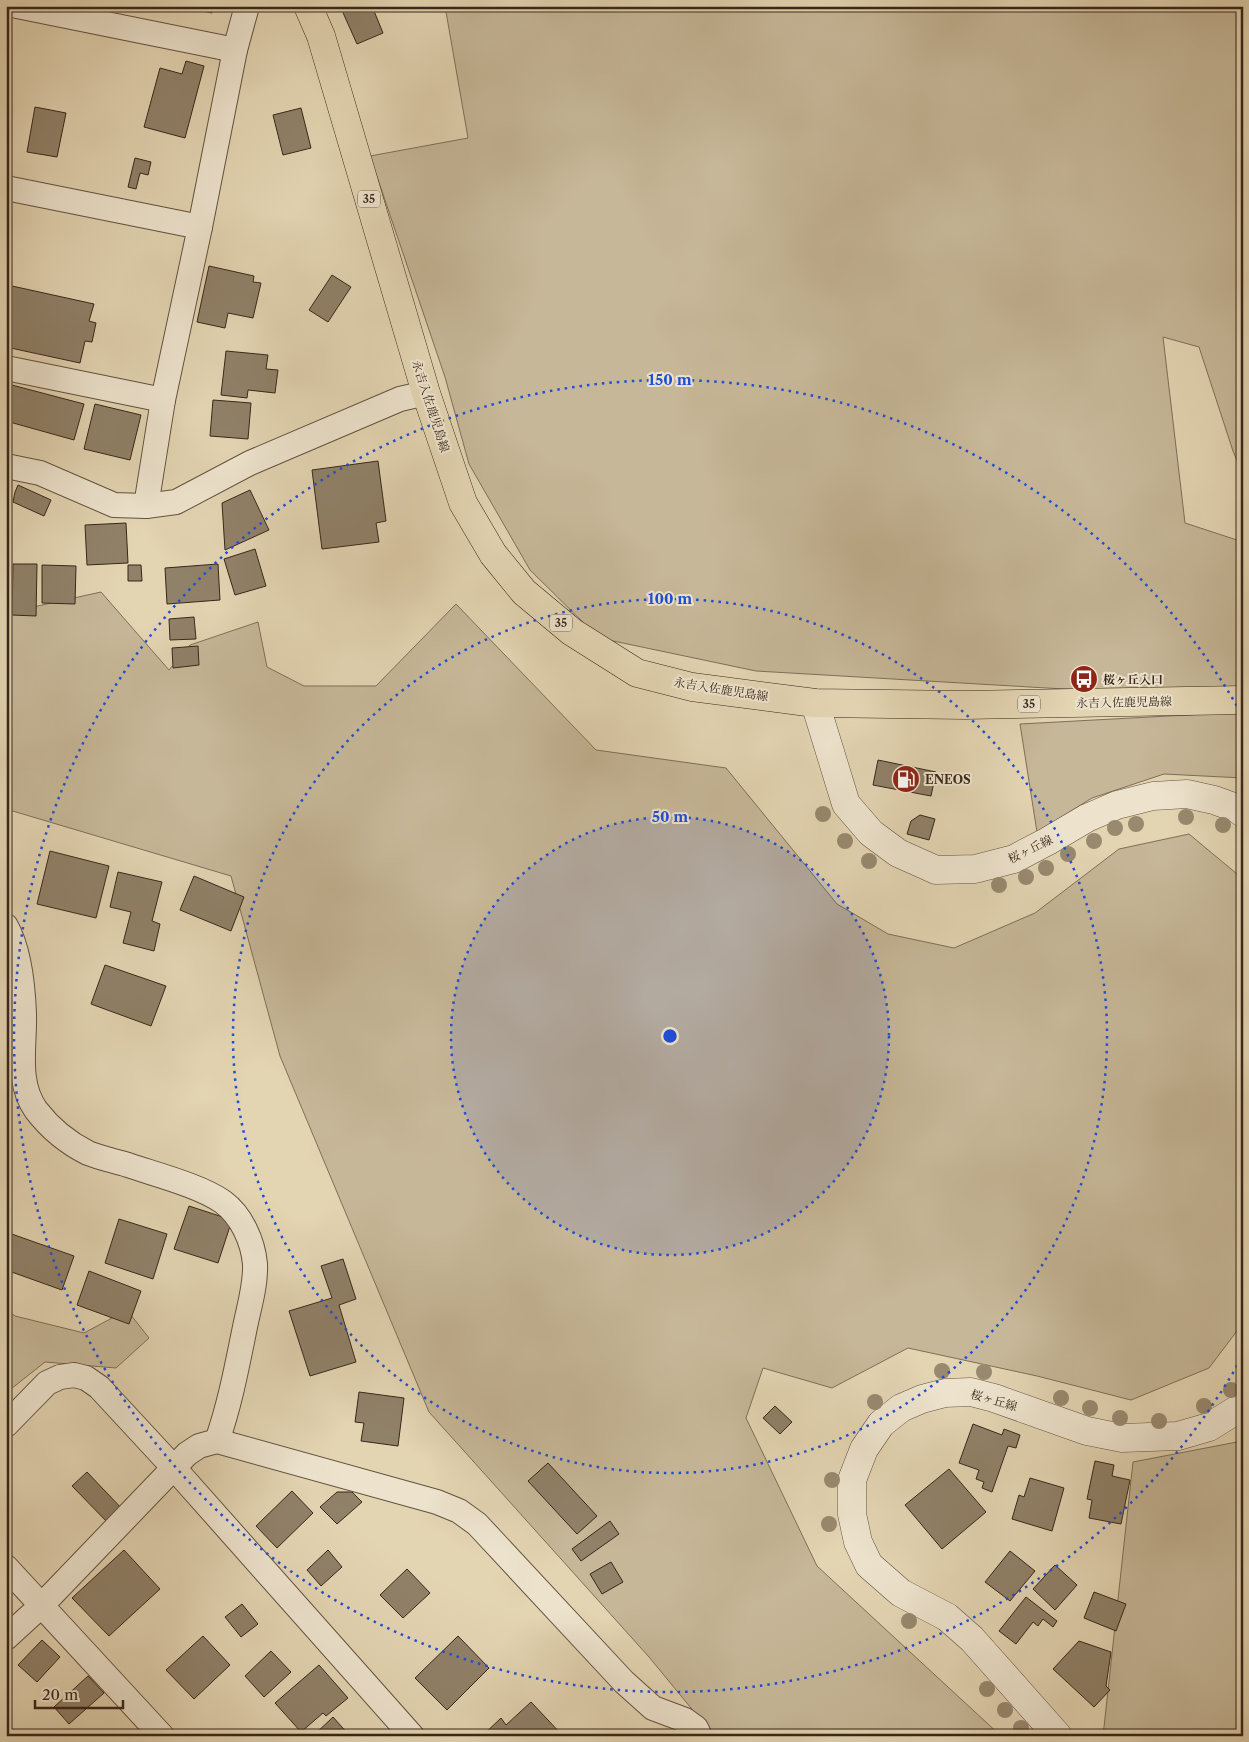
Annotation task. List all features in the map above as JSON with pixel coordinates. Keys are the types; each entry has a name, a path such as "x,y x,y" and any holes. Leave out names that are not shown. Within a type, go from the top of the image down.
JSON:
{"main road":[{"name":"永吉入佐鹿児島線","path":"308,6 321,36 426,393 463,503 493,554 524,592 572,632 637,673 692,687 814,703 965,705 1243,700"}],"street":[{"path":"17,6 235,50"},
{"path":"146,506 162,400 200,227 235,50 248,6"},
{"path":"6,188 200,227"},
{"path":"6,368 162,400"},
{"path":"6,466 40,473 114,505 146,506 176,502 250,463 400,399 426,393"},
{"name":"桜ヶ丘線","path":"814,703 846,804 871,833 898,853 936,870 975,869 1014,859 1087,818 1117,804 1153,796 1188,794 1214,800 1236,808 1243,813"},
{"path":"6,926 15,951 21,978 24,1014 23,1072 26,1090 35,1108 50,1128 88,1153 196,1188 223,1202 240,1220 250,1240 255,1263 254,1282 227,1413 217,1441"},
{"path":"6,1426 47,1383 60,1377 74,1375 86,1378 98,1387 174,1468 412,1736"},
{"name":"桜ヶ丘線","path":"1058,1736 972,1639 947,1617 901,1593 869,1565 858,1542 852,1514 852,1480 864,1449 881,1424 900,1408 922,1399 945,1393 971,1392 994,1398 1086,1431 1122,1438 1178,1436 1210,1427 1243,1406"},
{"path":"6,1638 41,1606 187,1454 199,1446 217,1441 438,1502 459,1511 477,1524 624,1682 653,1708 685,1720 696,1728 700,1736"},
{"path":"6,1567 162,1736"}],"shaded area":[{"path":"445,6 1243,6 1243,475 1233,451 1199,347 1163,337 1185,523 1243,542 1243,687 1081,690 756,671 599,638 530,570 469,464 445,377 370,156 468,138"},
{"path":"101,592 169,670 190,645 258,622 267,667 304,686 376,686 456,604 596,750 726,768 837,904 888,934 954,948 1035,913 1119,849 1189,834 1237,874 1243,887 1243,1323 1209,1368 1131,1400 1037,1376 908,1348 832,1388 763,1368 746,1418 817,1566 1001,1736 714,1736 649,1657 429,1412 280,1056 231,876 6,809 6,669 8,667 6,613"},
{"path":"1243,712 1243,778 1164,774 1092,798 1037,832 1020,724"},
{"path":"6,1309 15,1316 84,1333 127,1310 149,1338 116,1368 45,1362 6,1393"},
{"path":"1243,1435 1243,1736 1103,1736 1133,1462 1237,1442"}],"building":[{"path":"179,6 213,6 212,13"},
{"path":"340,6 372,6 383,33 357,44"},
{"path":"186,61 204,66 185,138 144,127 160,68 182,74"},
{"path":"35,107 66,113 57,157 27,152"},
{"path":"301,108 311,148 283,155 273,115"},
{"path":"135,158 151,162 148,175 140,173 136,189 128,187"},
{"path":"209,266 254,276 253,282 261,283 253,318 228,313 225,328 197,322"},
{"path":"332,275 351,287 328,322 309,310"},
{"path":"12,286 94,304 89,321 96,323 92,342 85,341 80,363 6,347 6,313"},
{"path":"226,351 268,355 266,369 278,370 275,393 248,390 247,398 221,395"},
{"path":"8,384 84,404 74,440 6,421 6,391"},
{"path":"213,400 251,403 248,439 210,436"},
{"path":"95,404 141,415 130,460 84,449"},
{"path":"378,461 386,521 376,523 379,542 322,549 312,470"},
{"path":"18,485 51,500 44,516 13,502"},
{"path":"250,490 269,530 225,550 222,503"},
{"path":"126,523 128,563 87,565 85,525"},
{"path":"255,549 266,586 235,595 224,559"},
{"path":"13,564 37,564 36,616 12,615"},
{"path":"218,564 220,600 167,604 165,568"},
{"path":"42,565 76,566 75,604 42,603"},
{"path":"128,565 141,565 142,581 128,581"},
{"path":"194,617 196,639 170,640 169,619"},
{"path":"198,646 199,665 173,668 172,648"},
{"path":"878,760 936,772 931,796 873,785"},
{"path":"920,815 935,819 929,840 907,834 911,821"},
{"path":"50,851 109,866 96,918 37,904"},
{"path":"118,872 162,882 152,921 160,924 154,951 123,943 131,912 110,907"},
{"path":"194,876 244,897 231,931 180,910"},
{"path":"105,965 166,986 151,1026 91,1004"},
{"path":"189,1206 232,1220 218,1263 174,1249"},
{"path":"119,1219 167,1234 153,1279 105,1263"},
{"path":"6,1232 74,1256 62,1290 6,1270"},
{"path":"343,1259 356,1299 339,1305 356,1362 310,1376 289,1311 332,1298 321,1266"},
{"path":"89,1271 141,1291 129,1324 77,1305"},
{"path":"359,1392 404,1398 398,1446 361,1441 364,1423 355,1422"},
{"path":"775,1406 792,1422 780,1434 763,1418"},
{"path":"973,1424 1002,1435 1004,1429 1020,1435 1016,1448 1008,1446 992,1492 982,1488 984,1482 976,1479 979,1470 959,1463"},
{"path":"1095,1461 1114,1465 1112,1476 1130,1480 1121,1524 1089,1518 1092,1500 1087,1499"},
{"path":"548,1463 597,1516 577,1534 528,1481"},
{"path":"949,1469 986,1512 942,1549 905,1505"},
{"path":"87,1472 125,1512 111,1526 72,1486"},
{"path":"1030,1478 1064,1488 1052,1531 1012,1519 1019,1495 1024,1497"},
{"path":"292,1491 313,1513 277,1548 256,1526"},
{"path":"337,1492 352,1492 362,1502 337,1524 320,1507"},
{"path":"610,1521 619,1534 581,1561 572,1549"},
{"path":"124,1550 160,1589 109,1636 72,1598"},
{"path":"328,1550 342,1567 321,1586 307,1570"},
{"path":"1010,1551 1035,1571 1010,1601 985,1582"},
{"path":"611,1562 623,1582 602,1594 590,1574"},
{"path":"1055,1565 1077,1585 1055,1610 1033,1589"},
{"path":"407,1569 430,1593 403,1618 380,1595"},
{"path":"1094,1592 1126,1604 1116,1631 1084,1618"},
{"path":"1026,1597 1057,1621 1053,1627 1043,1619 1038,1626 1033,1622 1016,1644 999,1631"},
{"path":"242,1604 258,1624 241,1637 225,1617"},
{"path":"203,1636 230,1665 194,1699 166,1670"},
{"path":"458,1636 489,1668 447,1710 415,1678"},
{"path":"42,1640 60,1657 37,1682 18,1665"},
{"path":"1079,1641 1111,1652 1106,1686 1110,1690 1094,1707 1053,1669"},
{"path":"271,1651 291,1672 264,1697 245,1676"},
{"path":"319,1665 348,1698 326,1716 323,1713 301,1732 275,1703"},
{"path":"88,1676 104,1693 69,1724 54,1707"},
{"path":"531,1702 563,1736 482,1736 501,1718 506,1725"},
{"path":"333,1717 350,1736 313,1736"}],"place":[{"name":"桜ヶ丘入口","path":"1084,679"},
{"name":"ENEOS","path":"906,779"}]}
